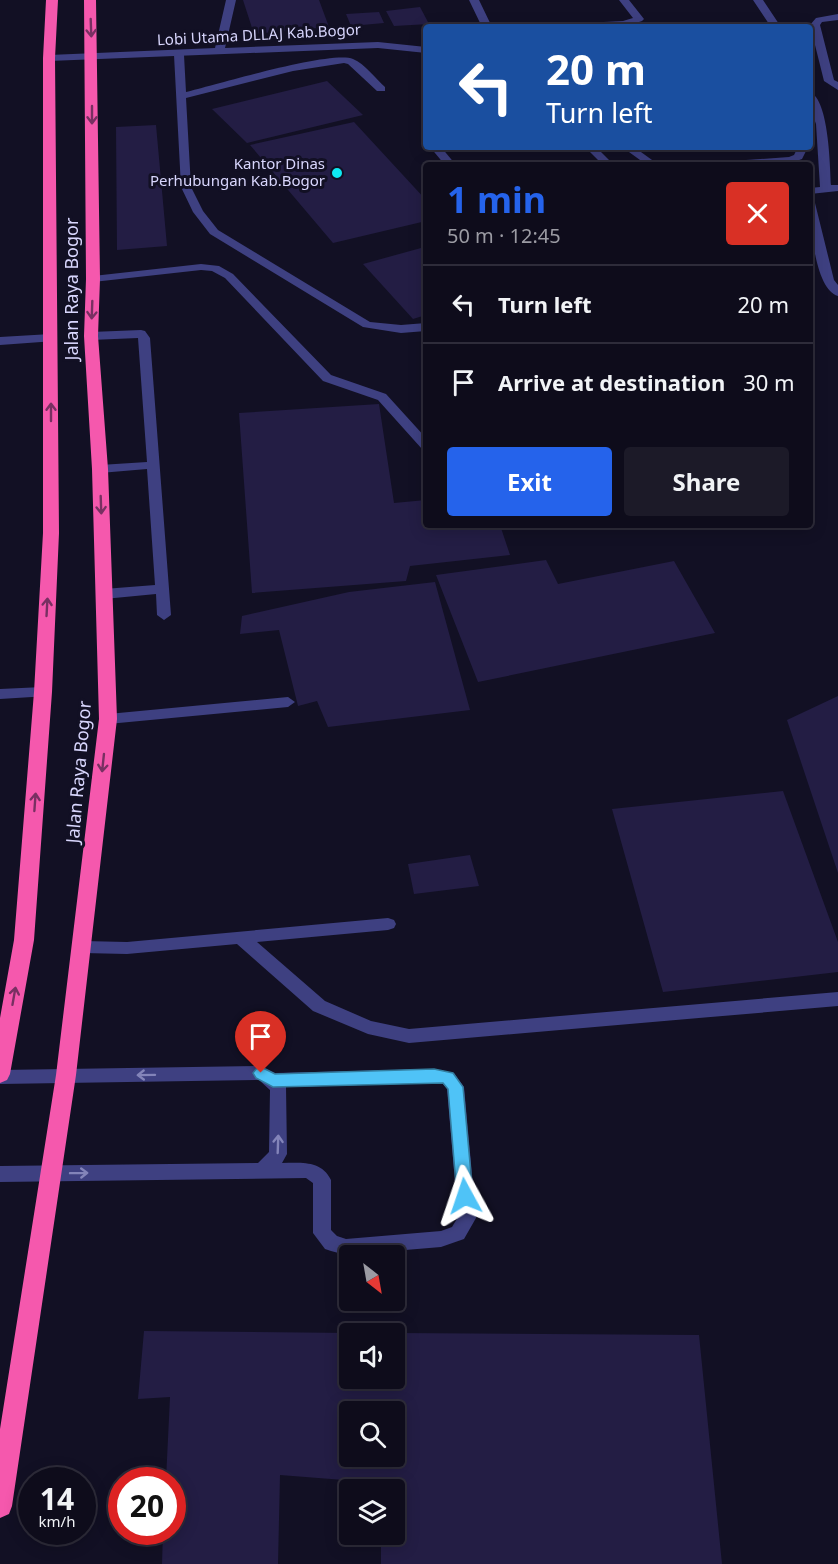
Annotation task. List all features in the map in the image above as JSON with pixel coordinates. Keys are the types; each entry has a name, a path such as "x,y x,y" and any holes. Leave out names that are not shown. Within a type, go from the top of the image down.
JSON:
{"highway":[{"name":"Jalan Raya Bogor","path":"0,1076 24,940 43,692 51,533 49,58 52,0"},
{"name":"Jalan Raya Bogor","path":"0,1506 66,1076 83,947 108,719 100,469 92,336 90,0"}],"street":[{"path":"219,53 231,0"},
{"path":"474,0 486,24"},
{"path":"624,0 639,19 624,24"},
{"path":"758,0 774,24"},
{"path":"838,17 823,19 815,25 830,81 838,87"},
{"name":"Lobi Utama DLLAJ Kab.Bogor","path":"49,58 179,55 378,45 423,50"},
{"path":"179,55 186,187 198,212 214,232 367,325 401,329 423,327"},
{"path":"182,96 293,68 344,60 352,62 381,90"},
{"path":"813,103 821,124 832,189 813,191"},
{"path":"438,150 448,162"},
{"path":"594,150 606,162"},
{"path":"632,150 650,162"},
{"path":"761,162 791,160 798,157 802,150"},
{"path":"813,216 828,280 838,294"},
{"path":"93,279 201,267 215,268 229,276 327,378 382,397 423,443"},
{"path":"92,336 130,333 141,334 144,338 164,615"},
{"path":"0,341 51,338"},
{"path":"100,469 153,465"},
{"path":"104,594 162,589"},
{"path":"1,694 43,692"},
{"path":"108,719 288,702"},
{"path":"83,947 127,948 388,924"},
{"path":"241,938 319,1006 368,1027 409,1036 838,999"},
{"path":"0,1076 261,1073 273,1080 279,1089 278,1154 272,1163 261,1171"},
{"path":"0,1174 310,1170 322,1180 322,1233 331,1243 346,1246 441,1239 458,1233 467,1218 455,1087 448,1078 434,1076 273,1080"}],"building":[{"path":"243,0 319,0 329,27 254,34"},
{"path":"420,7 429,24 394,26 386,11"},
{"path":"379,12 384,23 351,26 346,14"},
{"path":"327,81 363,115 247,143 212,109"},
{"name":"Kantor Dinas Perhubungan Kab.Bogor","path":"354,122 423,197 423,222 333,243 250,145"},
{"path":"156,125 167,246 117,250 116,127"},
{"path":"421,248 423,250 423,316 413,319 363,264"},
{"path":"379,404 394,503 423,500 423,528 501,528 510,555 410,566 406,581 252,593 239,413"},
{"path":"546,560 558,584 674,561 715,633 478,682 436,575"},
{"path":"435,582 470,710 328,727 317,701 298,706 279,630 240,634 242,616 349,592"},
{"path":"838,696 838,873 787,720"},
{"path":"783,791 838,942 838,972 663,992 612,809"},
{"path":"470,855 479,886 414,894 408,864"},
{"path":"144,1331 339,1333 339,1389 405,1389 405,1333 699,1335 722,1564 381,1564 381,1545 405,1545 405,1479 339,1480 280,1475 278,1564 162,1564 163,1545 186,1545 186,1467 167,1467 170,1397 138,1399"}],"place":[{"name":"Kantor Dinas Perhubungan Kab.Bogor","path":"337,173"}],"route":[{"path":"261,1073 273,1080 434,1076 448,1078 455,1087 465,1196"}]}
